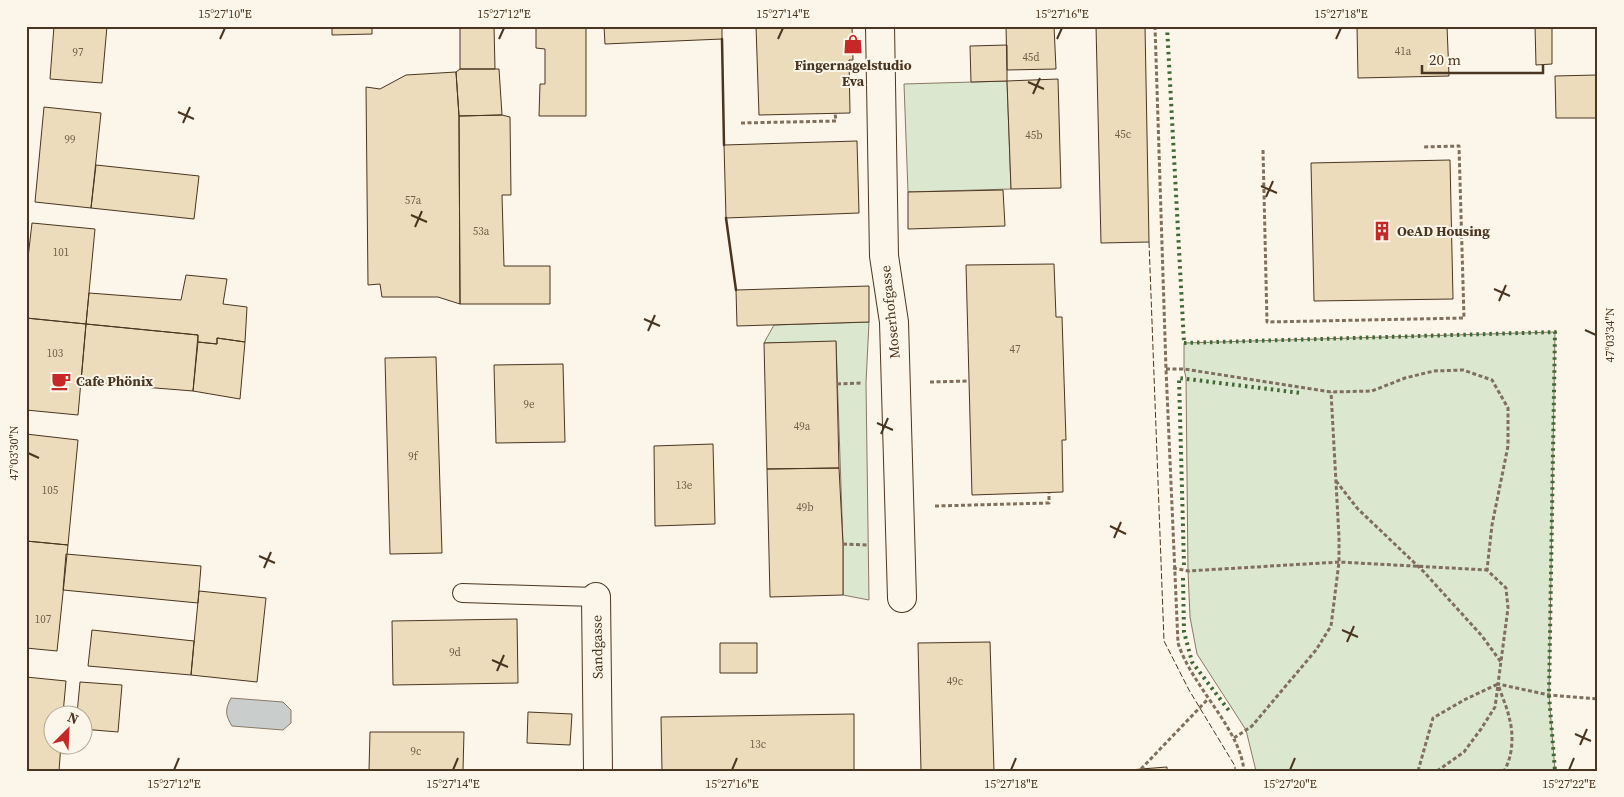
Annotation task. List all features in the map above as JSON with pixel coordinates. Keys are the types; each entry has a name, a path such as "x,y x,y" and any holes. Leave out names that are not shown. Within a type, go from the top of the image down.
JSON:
{"street":[{"name":"Moserhofgasse","path":"880,26 884,256 894,322 902,598"},
{"name":"Sandgasse","path":"596,597 598,771"}],"lane":[{"name":"Sandgasse","path":"462,593 596,597"}],"path":[{"path":"1155,26 1173,568 1178,643 1182,658 1234,738 1244,771"},
{"path":"741,123 836,121 836,113"},
{"path":"1263,150 1267,322 1464,318 1459,146 1422,146"},
{"path":"1166,369 1184,369 1331,392 1372,391 1405,378 1434,371 1464,370 1492,380 1508,408 1508,446 1492,526 1487,570"},
{"path":"1234,738 1252,726 1270,706 1316,650 1331,626 1339,562 1331,392"},
{"path":"1336,481 1357,508 1417,566 1482,636 1502,663"},
{"path":"963,506 1049,503 1049,493"},
{"path":"1173,568 1188,571 1339,562 1487,570 1506,588 1508,608 1495,707 1464,752 1437,771"},
{"path":"1498,684 1509,717 1512,736 1510,761 1504,771"},
{"path":"1418,771 1433,718 1464,700 1498,684 1549,695 1598,699"},
{"path":"1141,769 1208,699"}],"green space":[{"path":"1007,81 1011,189 908,192 904,84"},
{"path":"869,322 866,383 869,600 843,595 836,342 764,343 774,325"},
{"path":"1555,332 1549,695 1555,771 1256,771 1246,730 1197,654 1190,617 1184,343"}],"shaded area":[{"path":"231,698 283,702 291,710 291,723 283,730 232,726 227,712"}],"building":[{"path":"54,26 107,26 102,83 50,79"},
{"path":"332,26 372,26 372,34 332,35"},
{"path":"460,26 494,26 495,69 460,69"},
{"path":"536,26 586,26 586,116 539,116 540,84 545,84 545,49 536,48"},
{"path":"604,26 722,26 722,39 605,44"},
{"path":"756,26 852,26 853,60 849,60 850,113 759,115"},
{"path":"1006,26 1054,26 1056,69 1007,70"},
{"path":"1096,26 1145,26 1149,242 1101,243"},
{"path":"1357,26 1447,26 1449,76 1358,78"},
{"path":"1535,26 1552,26 1552,64 1536,65"},
{"path":"1007,45 1007,81 971,82 970,46"},
{"path":"460,69 499,69 502,115 459,116 456,72"},
{"path":"456,72 459,116 460,304 438,297 382,297 380,284 368,285 366,87 380,89 406,75"},
{"path":"1596,75 1596,118 1556,118 1555,76"},
{"path":"1058,79 1061,188 1011,189 1007,81"},
{"path":"44,107 101,113 91,208 35,202"},
{"path":"502,115 510,117 511,195 502,195 504,266 550,266 550,304 460,304 459,116"},
{"path":"857,141 859,213 726,218 724,145"},
{"name":"OeAD Housing","path":"1450,160 1453,299 1314,301 1311,163"},
{"path":"96,165 199,176 194,219 91,208"},
{"path":"1003,190 1005,226 908,229 908,192"},
{"path":"32,223 95,229 86,324 26,318 26,275"},
{"path":"1054,264 1056,317 1062,317 1066,440 1062,440 1063,492 972,495 966,265"},
{"path":"186,275 227,279 223,304 247,307 245,342 217,338 217,344 198,342 198,335 86,324 89,293 181,300"},
{"path":"869,286 869,322 737,326 736,290"},
{"path":"26,318 86,324 78,415 26,410"},
{"path":"86,324 198,335 193,391 81,382"},
{"path":"217,338 245,342 240,399 193,391 198,342 217,344"},
{"path":"836,341 839,468 767,469 764,343"},
{"path":"436,357 442,553 390,554 385,358"},
{"path":"563,364 565,442 496,443 494,365"},
{"path":"26,434 78,440 68,545 26,541"},
{"path":"713,444 715,524 655,526 654,446"},
{"path":"839,468 843,544 843,595 770,597 767,469"},
{"path":"26,541 68,545 57,651 26,648"},
{"path":"66,554 201,566 198,603 63,590"},
{"path":"199,591 266,598 257,682 191,675"},
{"path":"517,619 518,683 393,685 392,621"},
{"path":"92,630 194,641 191,675 88,666"},
{"path":"990,642 994,771 921,771 918,643"},
{"path":"720,643 757,643 757,673 720,673"},
{"path":"26,677 66,681 64,704 42,704 42,754 60,754 59,771 26,771"},
{"path":"80,682 122,685 118,732 92,730 92,704 78,704"},
{"path":"528,712 572,714 570,745 527,743"},
{"path":"854,714 854,771 662,771 661,717"},
{"path":"370,732 464,732 463,771 369,771"},
{"path":"1167,767 1167,771 1120,771 1141,769"}],"hedge":[{"path":"1167,26 1184,343"},
{"path":"1184,343 1555,332 1549,695 1555,771"},
{"path":"1184,565 1179,378 1301,393"},
{"path":"1183,578 1184,632 1192,662 1230,712"}],"fence":[{"path":"1149,242 1164,641 1189,690 1235,766 1235,771"}],"wall":[{"path":"722,39 724,145"},
{"path":"726,218 736,290"}],"place":[{"name":"Fingernagelstudio Eva","path":"853,44"},
{"name":"OeAD Housing","path":"1382,231"},
{"name":"Cafe Phönix","path":"61,381"}]}
